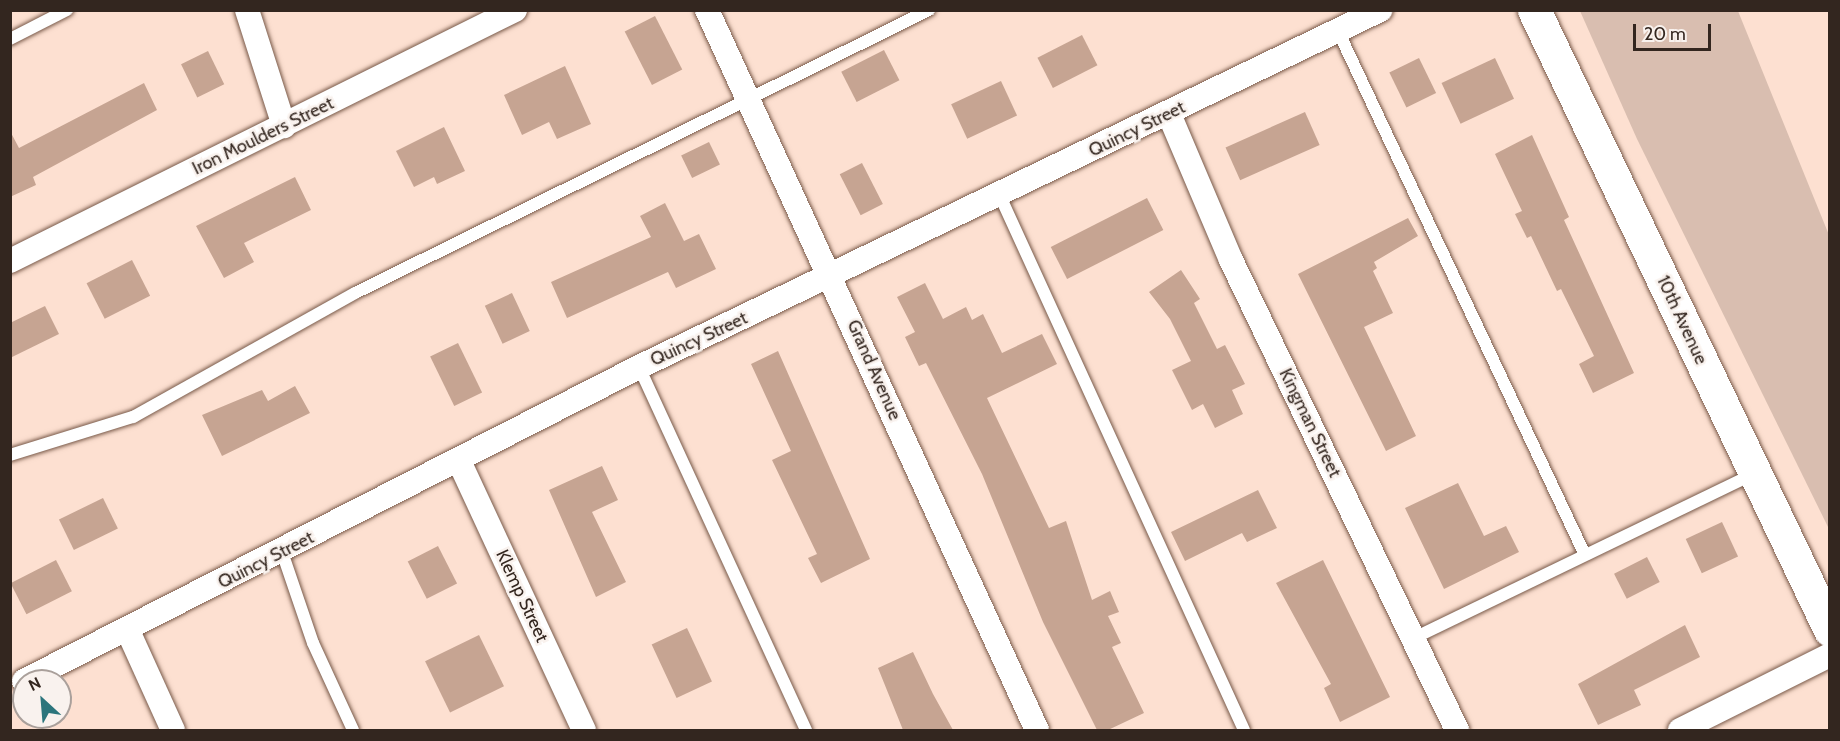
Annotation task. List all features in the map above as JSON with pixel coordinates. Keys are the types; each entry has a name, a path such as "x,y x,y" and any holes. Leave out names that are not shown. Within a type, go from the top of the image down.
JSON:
{"street":[{"path":"247,10 284,126"},
{"name":"Iron Moulders Street","path":"10,261 515,10"},
{"name":"Grand Avenue","path":"707,10 832,278 1037,730"},
{"name":"Quincy Street","path":"49,669 282,552 639,366 832,278 1380,10"},
{"name":"10th Avenue","path":"1534,10 1830,630"},
{"name":"Kingman Street","path":"1169,114 1231,260 1457,730"},
{"name":"Klemp Street","path":"459,461 584,730"},
{"path":"128,631 173,730"},
{"path":"1680,730 1830,655"}],"lane":[{"path":"10,39 67,10"},
{"path":"10,455 133,417 356,293 748,102 929,10"},
{"path":"1338,31 1585,555"},
{"path":"1000,196 1244,730"},
{"path":"639,366 806,730"},
{"path":"1414,638 1755,473"},
{"path":"282,552 313,643 353,730"}],"shaded area":[{"path":"1580,11 1738,11 1829,235 1829,529 1637,139"}],"building":[{"path":"655,16 682,69 652,85 625,31"},
{"path":"1082,35 1097,65 1053,88 1037,58"},
{"path":"884,50 899,80 857,102 841,72"},
{"path":"208,51 224,84 197,97 181,64"},
{"path":"1419,58 1436,93 1406,108 1389,72"},
{"path":"1495,58 1514,99 1461,124 1442,83"},
{"path":"565,66 591,124 557,139 549,122 522,135 504,95"},
{"path":"1001,81 1017,115 967,139 951,104"},
{"path":"144,83 157,110 33,177 36,185 10,197 10,131 19,148"},
{"path":"1305,112 1320,145 1240,180 1226,147"},
{"path":"444,127 465,171 437,184 434,177 414,187 396,151"},
{"path":"1532,135 1569,217 1564,220 1634,373 1593,393 1579,364 1594,356 1561,289 1557,291 1531,236 1527,238 1515,214 1522,211 1495,154"},
{"path":"709,142 720,164 692,178 681,156"},
{"path":"862,163 883,204 861,215 840,174"},
{"path":"295,177 311,210 244,243 254,262 224,278 196,226"},
{"path":"1147,198 1163,230 1067,279 1051,247"},
{"path":"665,203 684,241 699,234 716,269 676,288 668,272 567,318 551,282 651,237 640,216"},
{"path":"1408,218 1418,236 1374,262 1377,268 1373,271 1393,313 1364,327 1416,436 1386,451 1298,274"},
{"path":"132,260 150,296 105,319 87,283"},
{"path":"1181,270 1200,299 1194,303 1217,349 1225,345 1245,384 1232,390 1243,414 1215,428 1203,404 1192,410 1172,370 1191,361 1170,319 1149,292"},
{"path":"925,283 943,319 966,307 972,320 983,314 1002,353 1042,334 1057,364 987,398 1049,528 1066,521 1092,600 1110,591 1119,612 1108,616 1121,643 1112,647 1144,713 1108,730 1097,730 1043,622 982,474 926,363 919,366 905,337 915,332 897,297"},
{"path":"512,293 530,331 503,344 485,306"},
{"path":"45,306 59,334 10,358 10,323"},
{"path":"458,343 482,392 454,406 430,357"},
{"path":"778,351 870,559 821,583 808,558 817,554 772,460 791,451 751,364"},
{"path":"295,386 310,413 222,456 202,415 262,390 268,401"},
{"path":"602,466 618,500 592,512 626,582 596,597 549,490"},
{"path":"1458,483 1484,536 1506,526 1519,552 1444,589 1405,508"},
{"path":"1258,490 1277,528 1247,542 1242,533 1185,561 1171,532"},
{"path":"103,498 118,529 74,550 59,519"},
{"path":"1722,522 1738,556 1702,573 1686,539"},
{"path":"438,546 457,583 427,599 408,561"},
{"path":"1647,557 1660,582 1627,599 1614,574"},
{"path":"56,560 72,591 26,614 11,583"},
{"path":"1323,560 1390,697 1340,722 1324,688 1331,684 1276,583"},
{"path":"1685,625 1700,657 1634,690 1641,705 1598,725 1578,684"},
{"path":"687,628 712,681 677,698 652,644"},
{"path":"479,635 504,686 450,713 425,661"},
{"path":"913,652 953,730 903,730 878,668"}]}
